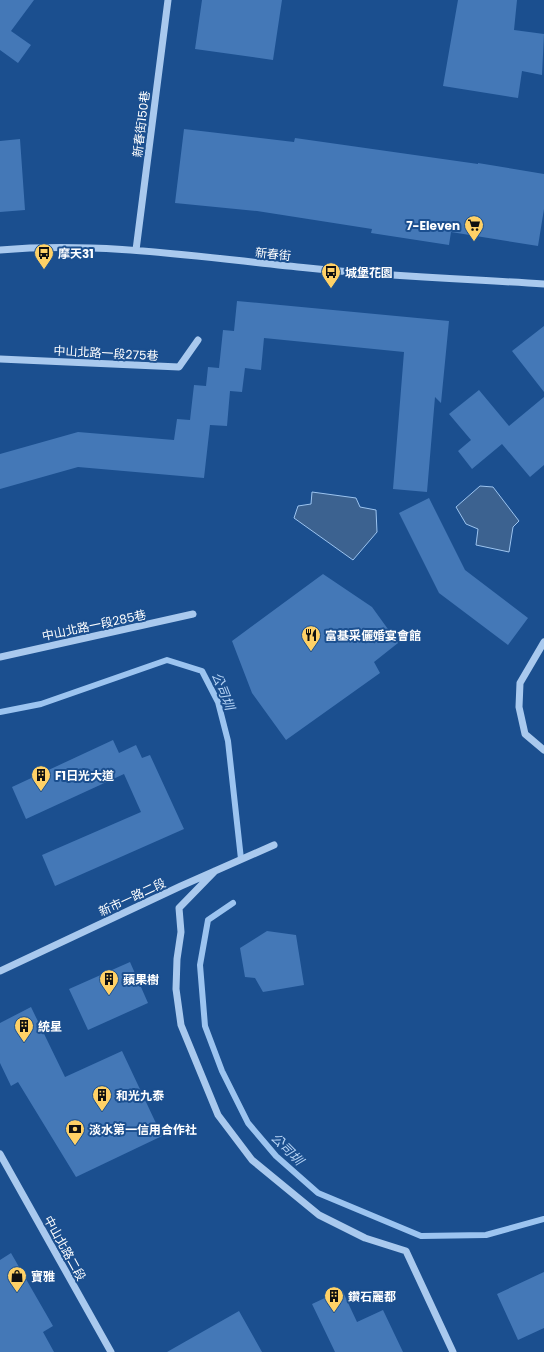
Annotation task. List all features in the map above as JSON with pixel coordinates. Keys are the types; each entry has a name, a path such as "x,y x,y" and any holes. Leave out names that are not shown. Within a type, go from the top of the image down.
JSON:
{"street":[{"name":"新春街150巷","path":"136,250 168,0"},
{"name":"新春街","path":"0,250 27,248 136,250 310,268 544,284"},
{"name":"中山北路一段275巷","path":"0,359 179,367 198,340"},
{"name":"中山北路一段285巷","path":"0,657 193,614"},
{"path":"544,642 520,683 519,707 525,734 544,750"},
{"name":"新市一路二段","path":"0,971 274,845"},
{"path":"215,871 179,908 181,932 177,959 176,989 181,1025 218,1115 252,1160 319,1215 365,1238 406,1251 453,1352"},
{"name":"中山北路二段","path":"0,1154 111,1352"}],"water":[{"path":"480,486 493,487 519,521 513,527 509,552 476,545 478,529 466,524 456,507"},
{"path":"312,492 356,498 360,507 376,510 377,532 353,560 294,518 298,506 311,504"}],"building":[{"path":"0,0 34,0 11,31 31,45 18,63 0,50"},
{"path":"202,0 282,0 273,60 195,49"},
{"path":"458,0 517,0 514,30 544,34 542,75 522,71 518,98 443,86"},
{"path":"184,129 294,142 295,138 478,163 544,174 544,209 538,246 451,232 449,245 371,233 372,229 257,211 175,203"},
{"path":"20,139 25,210 0,212 0,141"},
{"path":"237,301 449,321 441,403 435,397 427,492 393,489 404,352 264,338 261,370 245,368 242,392 230,391 227,426 210,425 204,478 78,467 0,489 0,454 78,432 174,440 177,419 190,420 194,385 206,386 208,367 219,368 223,330 234,331"},
{"path":"544,326 544,392 512,351"},
{"path":"479,390 509,426 544,397 544,465 530,477 502,444 472,469 458,451 471,440 449,414"},
{"path":"429,498 465,570 528,618 508,645 439,593 399,513"},
{"name":"富基采儷婚宴會館","path":"323,574 372,607 398,643 374,662 380,673 286,740 252,693 232,641"},
{"path":"113,740 119,753 136,745 142,758 150,755 184,829 55,886 42,855 141,812 124,774 26,819 12,787"},
{"path":"267,931 296,935 304,985 263,992 255,978 245,977 240,948"},
{"name":"蘋果樹","path":"130,962 148,1003 88,1030 69,989"},
{"name":"和光九泰","path":"31,1007 65,1077 122,1051 162,1136 76,1177 18,1082 11,1086 0,1063 0,1023"},
{"name":"寶雅","path":"11,1253 53,1326 43,1332 54,1352 0,1352 0,1260"},
{"path":"544,1272 544,1328 518,1340 497,1294"},
{"path":"342,1290 357,1322 383,1310 403,1352 335,1352 312,1304"},
{"path":"239,1311 262,1352 167,1352"}],"waterway":[{"name":"公司圳","path":"0,712 41,704 167,660 202,671 218,702 228,741 241,859"},
{"name":"公司圳","path":"233,903 208,920 200,965 205,1026 222,1071 248,1123 276,1156 318,1193 421,1236 486,1235 544,1219"}],"place":[{"name":"7-Eleven","path":"474,242"},
{"name":"摩天31","path":"44,270"},
{"name":"城堡花園","path":"331,289"},
{"name":"富基采儷婚宴會館","path":"311,652"},
{"name":"F1日光大道","path":"41,792"},
{"name":"蘋果樹","path":"109,996"},
{"name":"統星","path":"24,1043"},
{"name":"和光九泰","path":"102,1112"},
{"name":"淡水第一信用合作社","path":"75,1146"},
{"name":"寶雅","path":"17,1293"},
{"name":"鑽石麗都","path":"334,1313"}]}
